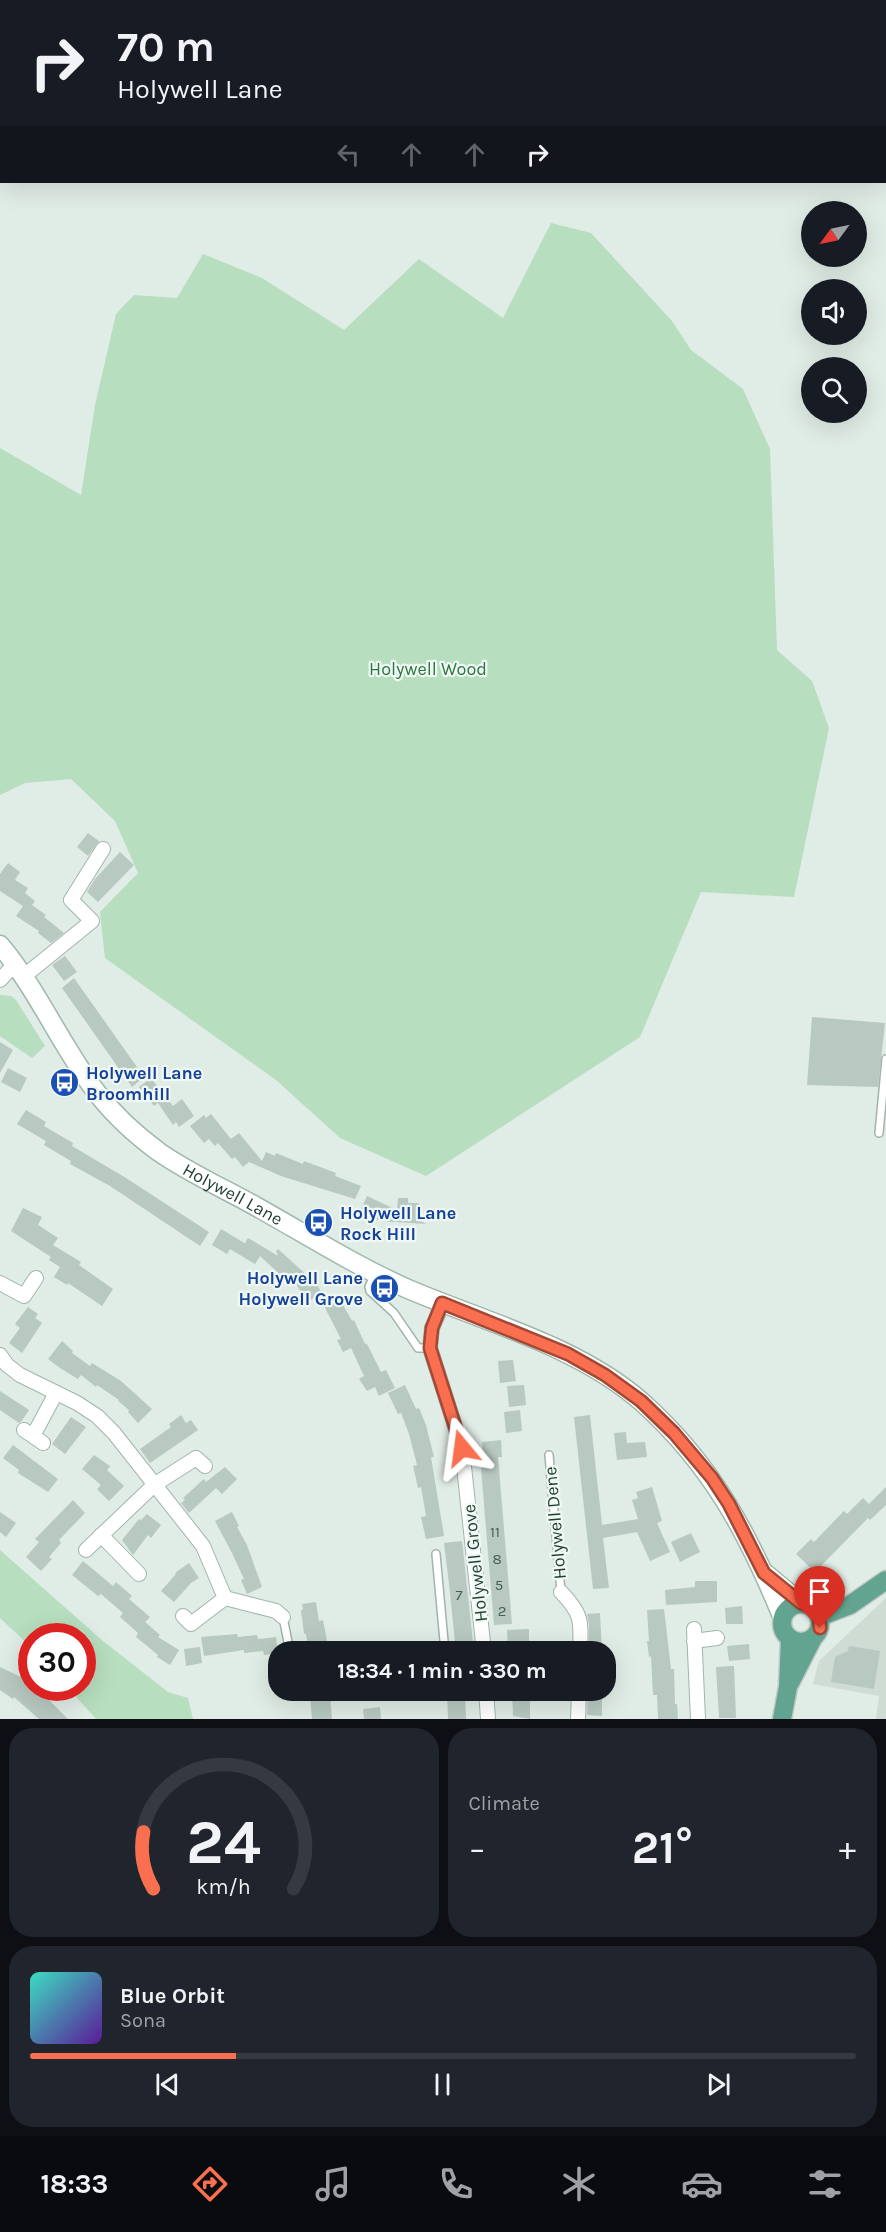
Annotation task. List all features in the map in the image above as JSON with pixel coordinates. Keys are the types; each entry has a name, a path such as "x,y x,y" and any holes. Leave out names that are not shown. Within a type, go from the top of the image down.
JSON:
{"main road":[{"name":"Holywell Lane","path":"0,945 97,1093 124,1124 160,1152 375,1272 442,1303 568,1354 605,1375 641,1401 674,1433 712,1478 729,1504 764,1573 782,1616"},
{"name":"Holywell Lane","path":"764,1573 801,1603"},
{"path":"819,1617 850,1605 886,1580"},
{"path":"782,1719 788,1687 790,1640 782,1630 782,1616 790,1606 801,1603 812,1607 819,1617 820,1628 788,1687"},
{"path":"790,1640 802,1642 813,1638"}],"street":[{"path":"0,980 19,971 92,921 71,900 103,849"},
{"path":"0,1283 24,1296 36,1278"},
{"name":"Holywell Grove","path":"442,1303 432,1328 430,1348 462,1448 483,1641"},
{"path":"0,1355 7,1365 20,1375 97,1416 114,1433 203,1546 225,1598"},
{"path":"33,1436 57,1393"},
{"path":"86,1550 154,1485 196,1458 205,1466"},
{"path":"101,1535 139,1574"},
{"path":"561,1592 572,1604 581,1620 580,1641"},
{"path":"183,1616 191,1624 225,1598"},
{"path":"225,1598 276,1611 283,1617"},
{"path":"698,1719 694,1635 717,1638"},
{"path":"487,1701 488,1719"},
{"path":"578,1719 579,1701"}],"lane":[{"path":"879,1133 886,1059"},
{"path":"375,1272 369,1287 370,1291 402,1323 418,1348 430,1348"},
{"name":"Holywell Dene","path":"549,1455 561,1592"},
{"path":"436,1554 444,1641"},
{"path":"283,1617 288,1641"}],"shaded area":[{"path":"886,1598 886,1719 876,1719 879,1696 813,1684 819,1661"}],"green space":[{"name":"Holywell Wood","path":"551,223 591,233 672,321 691,350 743,389 770,449 777,650 812,681 829,728 794,897 701,892 640,1037 426,1176 340,1138 276,1080 105,958 100,912 138,873 115,821 71,779 25,783 0,795 0,448 81,495 95,405 116,314 134,295 177,298 203,254 262,278 344,330 419,259 503,318"},
{"path":"0,995 11,996 16,1000 45,1046 32,1058 0,1036"},
{"path":"0,1550 83,1623 18,1623 18,1635 0,1618"},
{"path":"96,1635 168,1692 188,1698 193,1719 96,1719 80,1701 96,1701"}],"building":[{"path":"88,833 99,841 88,856 77,847"},
{"path":"120,852 134,865 98,902 87,892 95,879"},
{"path":"8,863 20,872 15,880 28,888 25,893 35,901 32,905 64,933 51,943 38,933 39,931 16,916 23,906 0,891 0,874"},
{"path":"65,956 77,972 64,981 52,965"},
{"path":"74,978 144,1077 132,1087 62,988"},
{"path":"812,1017 885,1023 878,1087 807,1085"},
{"path":"0,1042 13,1050 0,1073"},
{"path":"8,1068 27,1078 20,1092 1,1082"},
{"path":"151,1078 173,1106 182,1099 194,1116 179,1127 176,1122 173,1125 158,1103 154,1106 139,1087"},
{"path":"26,1110 46,1122 44,1126 73,1143 72,1146 209,1232 200,1246 110,1186 70,1164 71,1161 44,1145 46,1141 17,1124"},
{"path":"211,1114 231,1139 239,1133 262,1161 266,1152 275,1156 276,1153 303,1164 304,1161 336,1173 335,1176 361,1186 355,1199 281,1176 249,1162 243,1167 235,1157 232,1159 218,1143 215,1146 209,1139 204,1143 190,1126 204,1115 206,1118"},
{"path":"367,1196 397,1210 398,1198 408,1198 408,1203 419,1203 418,1219 426,1224 380,1221 360,1212"},
{"path":"23,1208 42,1217 38,1225 58,1238 53,1245 81,1262 79,1265 113,1289 102,1306 68,1283 67,1285 54,1277 60,1267 49,1260 51,1257 11,1231"},
{"path":"221,1229 246,1244 248,1238 278,1256 276,1251 278,1249 309,1277 311,1275 322,1293 307,1302 290,1274 285,1279 260,1256 255,1264 230,1249 227,1254 212,1245"},
{"path":"338,1296 352,1321 354,1320 381,1372 386,1370 395,1388 379,1396 375,1387 367,1391 359,1379 364,1376 351,1348 343,1352 337,1340 341,1339 323,1304"},
{"path":"28,1307 38,1314 35,1318 42,1323 22,1353 9,1343 20,1328 15,1324"},
{"path":"62,1341 73,1351 72,1353 90,1366 92,1363 121,1381 152,1409 138,1423 119,1400 81,1375 78,1379 48,1359"},
{"path":"513,1360 516,1381 500,1383 498,1361"},
{"path":"405,1385 426,1425 434,1457 431,1457 444,1536 426,1539 421,1517 426,1516 421,1487 418,1488 413,1466 417,1465 409,1434 401,1413 398,1414 388,1393"},
{"path":"524,1385 526,1405 509,1407 507,1386"},
{"path":"0,1391 29,1410 21,1422 19,1423 0,1410"},
{"path":"520,1410 522,1431 506,1433 504,1412"},
{"path":"181,1415 186,1423 191,1420 198,1430 150,1463 140,1449 171,1427 169,1424"},
{"path":"590,1415 602,1525 638,1519 632,1500 638,1498 636,1492 652,1487 662,1521 657,1523 670,1552 650,1561 637,1532 603,1538 609,1588 593,1589 574,1417"},
{"path":"71,1417 86,1427 65,1454 52,1444"},
{"path":"626,1432 627,1443 645,1442 647,1457 617,1460 614,1433"},
{"path":"501,1440 502,1457 498,1457 512,1624 494,1625 481,1468 484,1467 482,1442"},
{"path":"13,1445 58,1479 48,1492 18,1473 19,1470 3,1458"},
{"path":"94,1455 110,1466 107,1470 124,1486 109,1501 97,1489 101,1485 82,1469"},
{"path":"225,1467 237,1479 222,1494 216,1488 189,1513 181,1503 185,1500 183,1498 204,1479 206,1482"},
{"path":"886,1487 886,1505 870,1520 868,1518 815,1572 796,1554 811,1539 814,1542 844,1511 847,1514 863,1498 869,1504"},
{"path":"73,1500 85,1513 59,1540 61,1543 49,1557 52,1559 41,1571 26,1557 39,1542 35,1539"},
{"path":"0,1512 16,1523 6,1537 0,1532"},
{"path":"232,1512 262,1587 247,1594 241,1580 244,1579 215,1521"},
{"path":"147,1514 161,1525 151,1538 148,1535 133,1555 122,1540 139,1519 141,1520"},
{"path":"691,1533 700,1552 680,1562 671,1542"},
{"path":"462,1541 473,1641 455,1641 444,1543"},
{"path":"83,1561 113,1586 116,1582 132,1596 129,1599 150,1617 145,1622 160,1635 158,1637 179,1650 170,1665 157,1657 158,1655 136,1637 138,1633 120,1617 123,1613 101,1594 98,1596 72,1575"},
{"path":"189,1563 199,1578 191,1583 174,1602 161,1591 175,1573"},
{"path":"695,1581 717,1581 717,1602 666,1605 665,1590 695,1587"},
{"path":"316,1602 319,1621 323,1620 327,1641 307,1641 306,1634 304,1634 302,1604"},
{"path":"742,1606 743,1624 726,1624 725,1608"},
{"path":"664,1609 671,1669 674,1669 678,1719 658,1719 657,1695 653,1695 651,1656 649,1657 647,1641 649,1641 647,1610"},
{"path":"600,1613 601,1641 589,1641 587,1614"},
{"path":"529,1629 529,1641 508,1641 507,1630"},
{"path":"257,1635 258,1639 276,1637 276,1641 268,1641 268,1654 264,1655 263,1651 244,1653 244,1650 204,1656 201,1637"},
{"path":"749,1644 750,1659 729,1661 727,1646"},
{"path":"849,1646 880,1651 874,1689 831,1682 835,1657 848,1651"},
{"path":"200,1647 202,1663 186,1666 184,1649"},
{"path":"734,1666 736,1718 719,1718 716,1667"},
{"path":"0,1667 18,1676 18,1701 0,1690"},
{"path":"19,1701 50,1701 68,1719 39,1719"},
{"path":"310,1701 331,1701 332,1719 312,1719"},
{"path":"447,1701 465,1701 466,1719 448,1719"},
{"path":"512,1701 530,1701 530,1719 513,1716"},
{"path":"588,1701 602,1701 602,1716 587,1715"},
{"path":"380,1707 381,1719 364,1719 363,1709"}],"place":[{"name":"Holywell Lane Broomhill","path":"65,1083"},
{"name":"Holywell Lane Rock Hill","path":"319,1223"},
{"name":"Holywell Lane Holywell Grove","path":"384,1288"}],"route":[{"path":"462,1448 430,1348 432,1328 442,1303 568,1354 605,1375 641,1401 674,1433 712,1478 729,1504 764,1573 801,1603 812,1607 819,1617 820,1628"}]}
